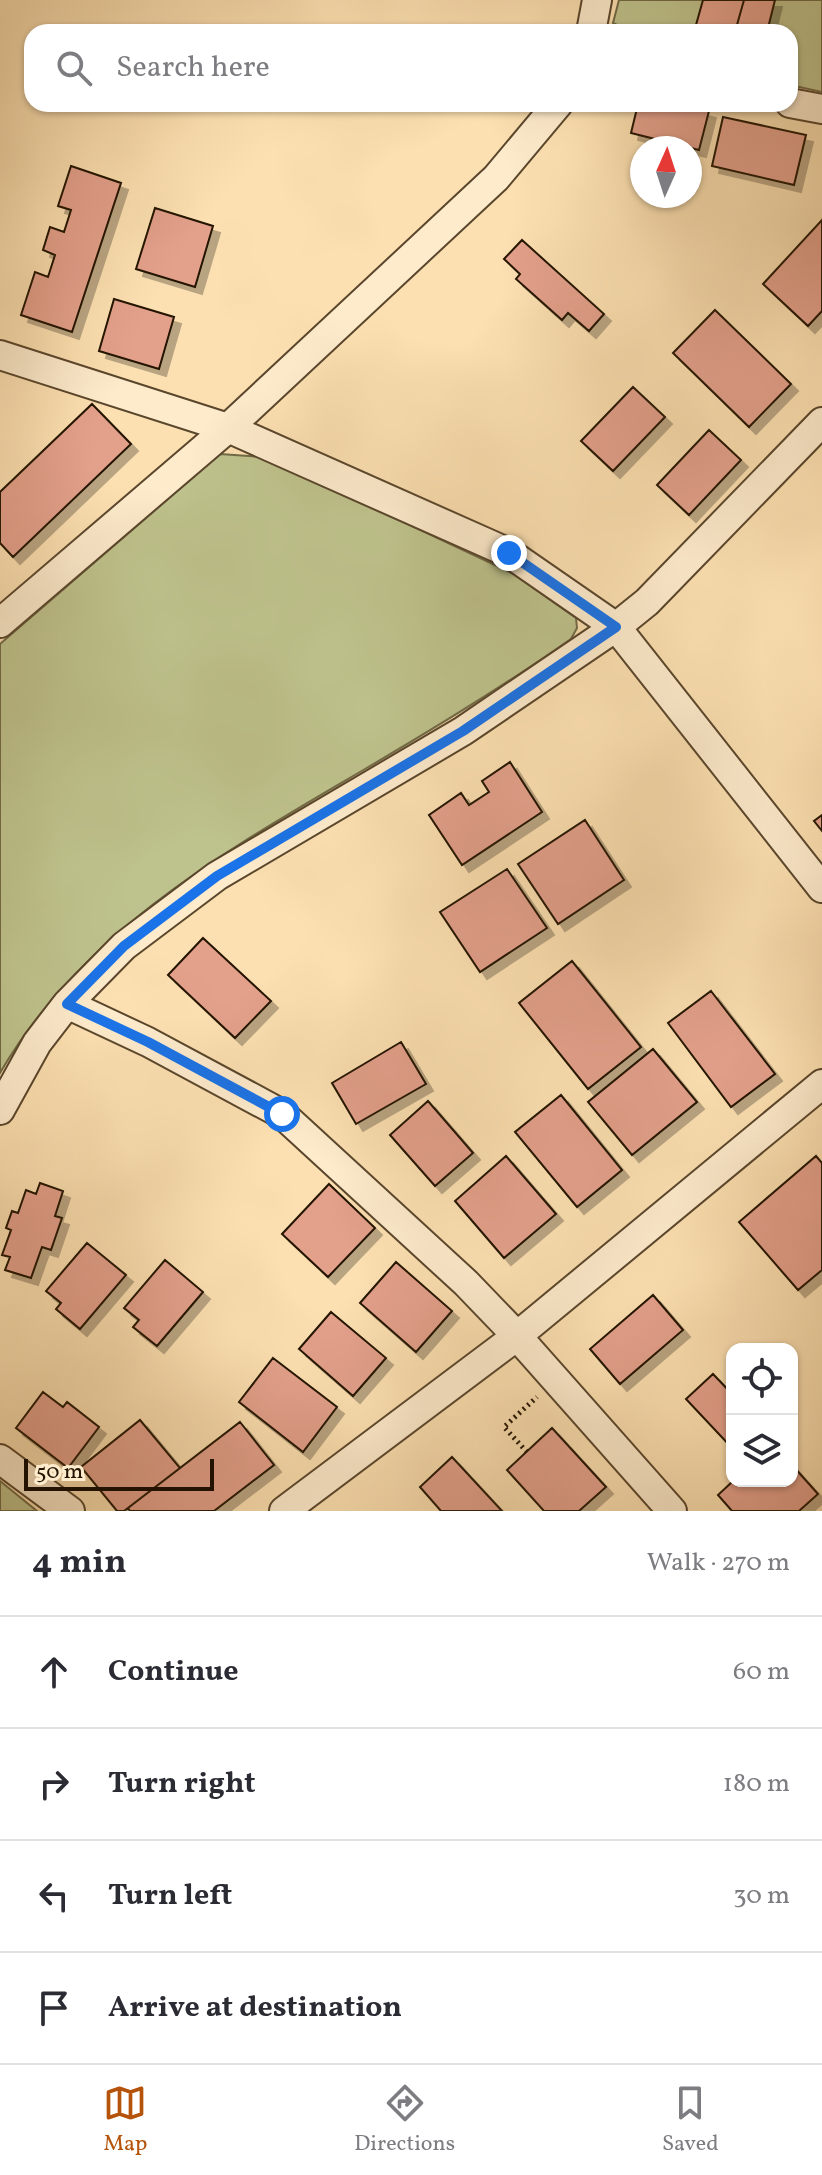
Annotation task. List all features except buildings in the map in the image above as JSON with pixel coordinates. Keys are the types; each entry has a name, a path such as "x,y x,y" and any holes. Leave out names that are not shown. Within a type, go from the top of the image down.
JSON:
{"street":[{"path":"592,24 597,0"},
{"path":"798,104 822,109"},
{"path":"0,623 228,428 496,178 551,112"},
{"path":"0,355 228,428 509,553 616,627 822,888"},
{"path":"0,1110 37,1043 67,1004 124,946 217,876 463,731 616,627 647,602 822,422"},
{"path":"67,1004 148,1042 282,1114 466,1283 672,1511"},
{"path":"284,1511 517,1336 822,1084"},
{"path":"0,1459 70,1511"}],"path":[{"path":"527,1452 504,1427 557,1381"}],"green space":[{"path":"619,0 822,0 822,92 798,87 798,24 613,23"},
{"path":"220,454 265,457 512,573 576,618 577,628 571,639 520,673 261,831 162,898 116,935 73,977 34,1022 0,1073 0,644"},
{"path":"0,1481 37,1511 0,1511"}],"route":[{"path":"282,1114 148,1042 67,1004 124,946 217,876 463,731 616,627 509,553"}]}
